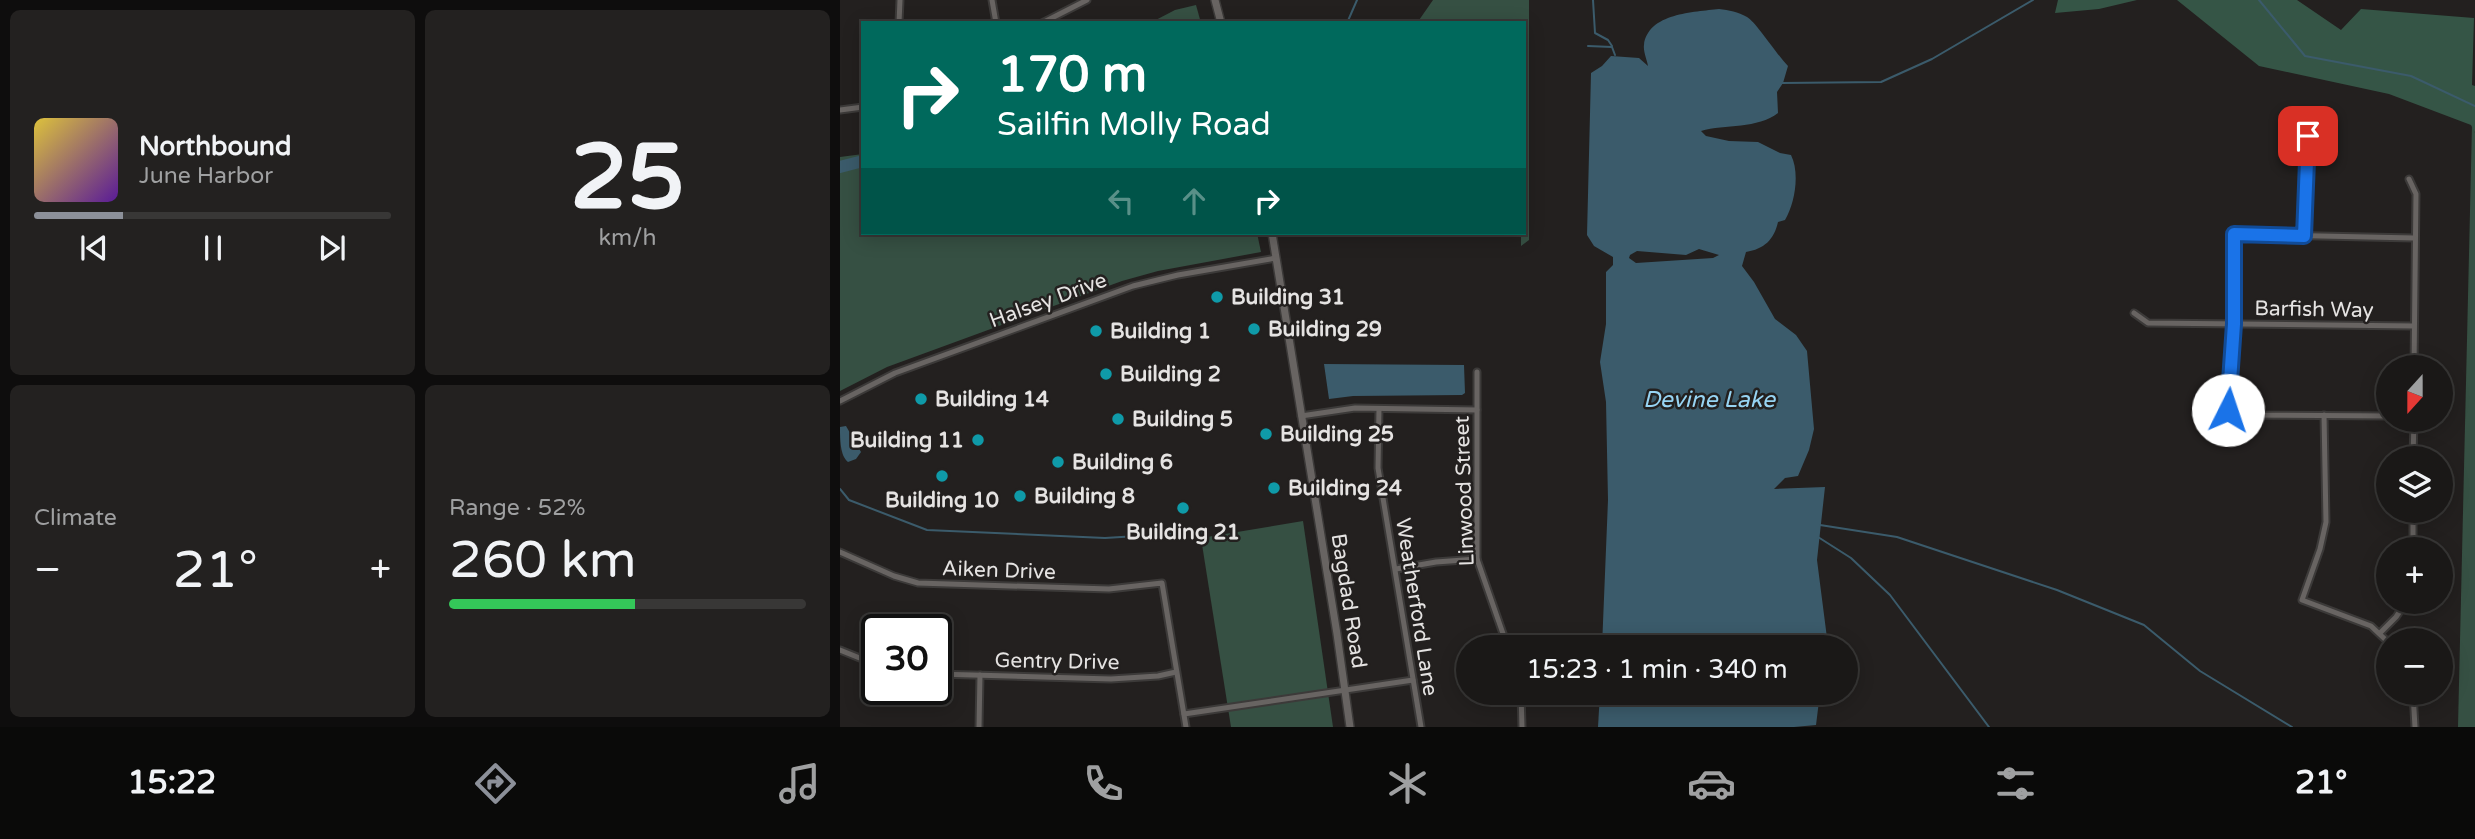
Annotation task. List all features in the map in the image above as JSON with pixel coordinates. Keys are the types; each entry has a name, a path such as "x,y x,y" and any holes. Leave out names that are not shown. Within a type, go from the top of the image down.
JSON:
{"street":[{"path":"899,21 900,0"},
{"path":"992,0 996,21"},
{"path":"1046,21 1087,0"},
{"path":"1215,0 1220,21"},
{"path":"840,110 861,107"},
{"path":"2304,236 2308,136"},
{"path":"2409,179 2416,194 2414,355"},
{"path":"2376,416 2242,415 2228,410 2234,324 2234,234 2414,238"},
{"name":"Bagdad Road","path":"1272,235 1350,727"},
{"name":"Halsey Drive","path":"840,401 895,373 1133,286 1178,275 1276,258"},
{"name":"Barfish Way","path":"2134,313 2148,323 2414,326"},
{"name":"Linwood Street","path":"1477,372 1477,559 1503,635"},
{"path":"1301,416 1355,408 1477,410"},
{"name":"Weatherford Lane","path":"1379,409 1378,468 1421,727"},
{"path":"2324,415 2326,522 2320,549 2302,600 2356,619 2376,630"},
{"name":"Aiken Drive","path":"840,552 894,576 918,583 1109,589 1162,583 1176,672"},
{"path":"1396,569 1477,559"},
{"path":"2386,628 2398,614"},
{"path":"840,650 861,659"},
{"path":"1176,672 1186,727"},
{"name":"Gentry Drive","path":"952,674 1111,679 1176,672"},
{"path":"979,727 980,675"},
{"path":"1184,715 1413,680"},
{"path":"1521,705 1522,727"},
{"path":"2414,705 2415,727"}],"green space":[{"path":"1433,0 1529,0 1529,240 1521,246 1521,235 1526,235 1526,21 1418,21"},
{"path":"2058,0 2137,0 2099,9 2055,13"},
{"path":"2177,0 2297,0 2341,30 2361,9 2474,18 2472,85 2475,86 2475,133 2471,125 2389,94 2259,66"},
{"path":"1196,5 1200,21 1154,21 1175,10"},
{"path":"2472,125 2475,133 2475,727 2458,727"},
{"path":"861,154 861,235 1257,235 1261,252 1158,271 1122,281 887,367 840,391 840,157"},
{"path":"1303,521 1333,727 1231,727 1201,538"}],"water":[{"name":"Devine Lake","path":"1719,9 1747,17 1788,66 1777,92 1778,113 1761,122 1701,131 1706,136 1729,141 1758,142 1780,153 1791,155 1794,162 1794,197 1785,220 1778,222 1767,243 1746,252 1742,266 1775,319 1796,335 1807,351 1814,429 1809,450 1798,476 1785,478 1774,489 1825,487 1817,560 1827,635 1602,635 1608,500 1606,402 1600,362 1606,324 1606,272 1613,265 1613,257 1594,246 1587,235 1591,73 1611,56 1639,58 1648,66 1644,45 1647,34 1663,20 1685,13","holes":["1699,249 1719,255 1713,258 1636,263 1629,258 1637,251 1686,255"]},
{"path":"1324,364 1464,365 1465,393 1329,399"},
{"path":"846,426 861,452 856,459 848,462 842,451 840,437 840,427"},
{"path":"1599,705 1818,705 1816,725 1598,727"}],"waterway":[{"path":"1348,21 1357,0"},
{"path":"1593,0 1595,33 1608,40 1612,46"},
{"path":"1782,83 1881,82 1932,59 2033,0"},
{"path":"2259,0 2305,56 2411,76 2475,106"},
{"path":"1588,46 1612,47 1615,55"},
{"path":"840,167 861,162"},
{"path":"840,489 849,500 927,530 1105,538 1202,532 1206,534 1207,540"},
{"path":"1820,525 1897,537 2057,590 2144,625 2200,671 2292,727"},
{"path":"1818,537 1851,558 1890,595 1989,727"}],"place":[{"name":"Building 31","path":"1217,297"},
{"name":"Building 29","path":"1254,329"},
{"name":"Building 1","path":"1096,331"},
{"name":"Building 2","path":"1106,374"},
{"name":"Building 14","path":"921,399"},
{"name":"Building 5","path":"1118,419"},
{"name":"Building 25","path":"1266,434"},
{"name":"Building 11","path":"978,440"},
{"name":"Building 6","path":"1058,462"},
{"name":"Building 10","path":"942,476"},
{"name":"Building 24","path":"1274,488"},
{"name":"Building 8","path":"1020,496"},
{"name":"Building 21","path":"1183,508"}],"route":[{"path":"2228,410 2234,324 2234,234 2304,236 2308,136"}]}
